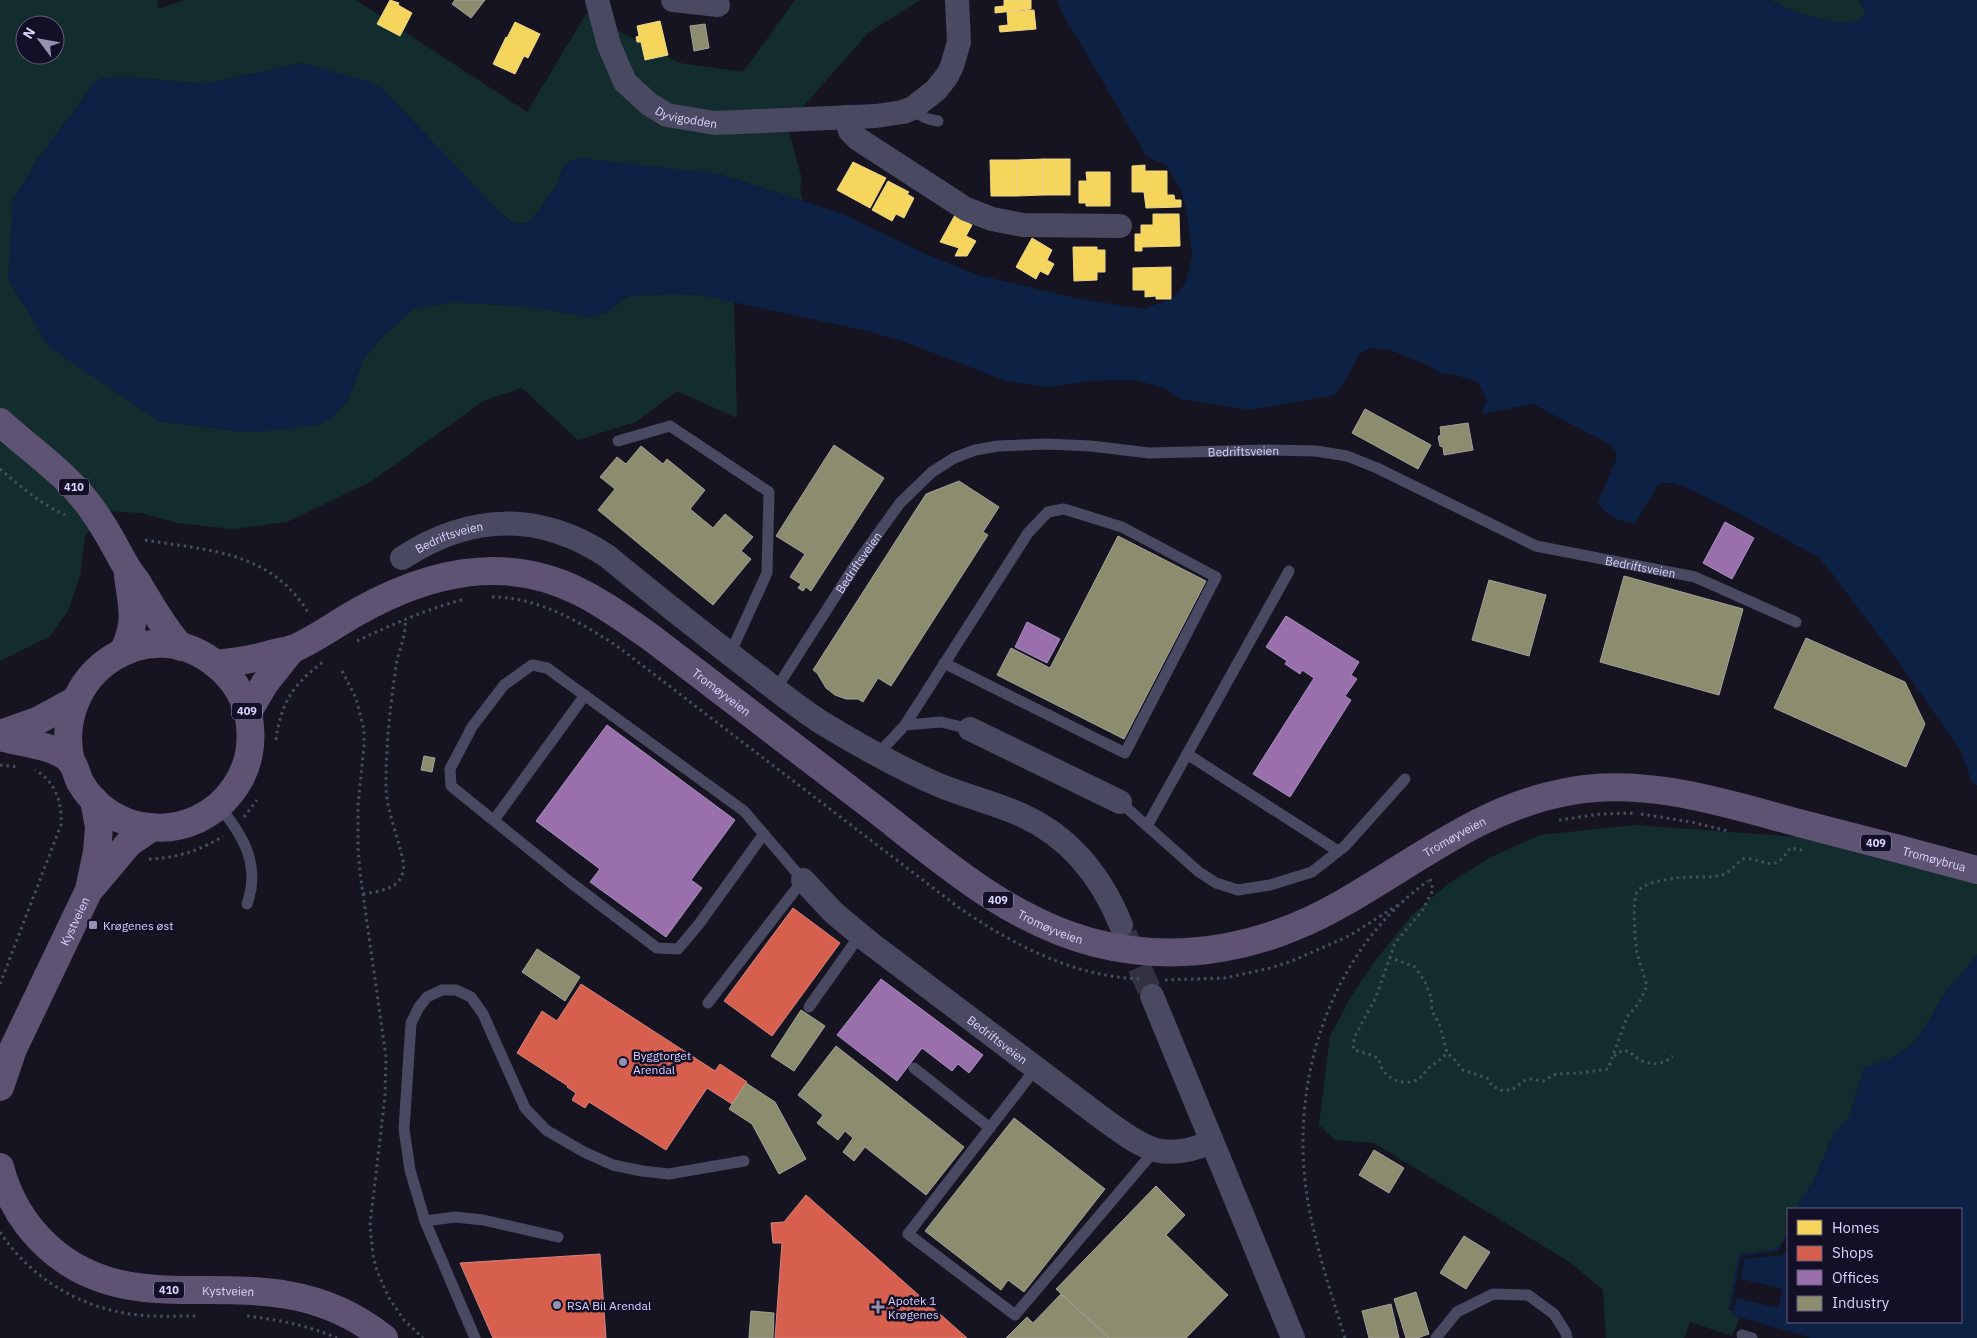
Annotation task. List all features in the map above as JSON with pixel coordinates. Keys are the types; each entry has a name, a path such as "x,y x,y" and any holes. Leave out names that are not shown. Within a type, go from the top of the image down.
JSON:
{"main road":[{"name":"410","path":"0,422 54,466 78,491 108,532 127,569 139,584 170,635 181,647"},
{"name":"410","path":"123,652 133,624 133,608 127,569"},
{"name":"Tromøyveien","path":"215,664 242,662 292,649 401,590 449,575 474,571 503,570 531,574 578,591 612,610 653,639 926,848 1005,904 1031,919 1069,935 1110,946 1144,951 1178,952 1211,950 1244,944 1276,935 1306,923 1344,902 1434,846 1483,819 1514,806 1569,791 1616,787 1651,790 1733,804 1775,816"},
{"name":"409","path":"151,645 181,647 193,651 215,664 232,680 248,712 251,741 244,770 229,795 219,806 187,824 151,828 120,819 94,800 80,782 71,762 68,741 69,720 82,688 100,667 123,652 151,645"},
{"name":"Tromøyveien","path":"248,712 265,683 292,649"},
{"name":"409","path":"0,736 37,721 76,700"},
{"name":"409","path":"0,736 45,747 71,762"},
{"name":"Kystveien","path":"0,1087 13,1049 89,890 97,852 99,827 94,800"},
{"name":"Tromøybrua","path":"1775,816 1977,870"},
{"name":"Kystveien","path":"89,890 124,848 151,828"},
{"name":"Kystveien","path":"0,1167 11,1199 30,1228 55,1253 71,1265 92,1276 120,1285 155,1290 241,1291 288,1295 333,1308 360,1321 384,1338"}],"street":[{"name":"Dyvigodden","path":"597,0 609,46 625,82 649,104 667,115 715,123 876,116 903,112 913,108 936,90 952,66 959,42 957,0"},
{"path":"673,0 718,5"},
{"path":"846,117 850,131 858,139 966,209 992,219 1023,225 1120,226"},
{"name":"Bedriftsveien","path":"402,558 441,536 468,527 490,524 512,523 555,530 592,546 776,690 822,723 877,755 941,786 1013,812 1039,824 1061,839 1090,868 1108,897 1121,925"},
{"path":"970,730 1120,802"},
{"name":"Bedriftsveien","path":"803,880 834,913 860,934 1132,1140 1164,1153 1196,1149 1211,1142"},
{"path":"1152,996 1293,1338"}],"lane":[{"path":"913,108 926,119 938,121"},
{"path":"618,441 670,426 769,492 767,573 730,654"},
{"name":"Bedriftsveien","path":"776,690 854,567 900,503 932,472 954,458 975,450 998,446 1055,444 1149,453 1267,450 1316,451 1348,456 1377,468 1536,546 1695,578 1796,622"},
{"path":"877,755 905,725 944,663 1028,533 1048,512 1064,509 1122,527 1216,577 1125,753 944,663"},
{"path":"1147,826 1289,571"},
{"path":"708,1003 803,880 744,811 547,668 532,665 504,686 472,727 450,769 451,786 570,882 657,948 678,948 699,924 763,835"},
{"path":"494,820 585,695"},
{"path":"905,725 941,722 970,730"},
{"path":"1187,754 1338,851"},
{"path":"1120,802 1199,872 1216,883 1238,890 1270,885 1312,872 1345,846 1405,779"},
{"path":"219,806 236,826 249,854 252,885 247,904"},
{"path":"809,1007 860,934"},
{"path":"475,1338 425,1221 410,1170 404,1129 411,1023 419,1007 427,998 442,990 456,990 471,997 483,1014 525,1108 546,1130 584,1152 613,1165 669,1174 744,1161"},
{"path":"914,1068 990,1128"},
{"path":"1036,1068 908,1234 1015,1315 1155,1150"},
{"path":"425,1221 455,1217 483,1220 558,1237"},
{"path":"1436,1338 1457,1312 1493,1294 1528,1295 1554,1314 1566,1333 1567,1338"}],"path":[{"path":"0,469 33,495 66,515"},
{"path":"145,540 221,553 250,561 282,581 299,598 309,614"},
{"path":"363,894 394,886 400,880 403,872 403,862 386,789 386,755 396,665 405,636 405,618"},
{"path":"342,671 356,698 364,730 363,763 358,806 358,834 363,894 386,1058 385,1096 370,1225 373,1256 377,1271 389,1298 404,1320 422,1338"},
{"path":"0,765 19,767"},
{"path":"0,984 62,825 62,810 56,790 43,775 28,768"},
{"path":"1551,822 1600,814 1637,813 1691,822 1728,831"},
{"path":"1389,957 1415,967 1425,982 1432,997 1432,1011 1439,1023 1447,1054 1463,1070 1487,1078 1492,1086 1503,1090 1512,1089 1530,1079 1543,1081 1556,1074 1608,1069 1627,1017 1639,1003 1647,986 1637,951 1635,903 1636,894 1639,890 1647,885 1674,878 1719,876 1728,872 1742,859 1746,858 1774,864 1782,861 1792,848"},
{"path":"1345,1338 1320,1254 1308,1203 1304,1173 1303,1121 1309,1072 1325,1016 1343,977 1372,936 1401,903 1438,874"},
{"path":"1430,879 1434,890 1422,911 1395,943 1376,997 1356,1034 1353,1044 1354,1050 1372,1055 1379,1060 1382,1072 1395,1080 1404,1082 1413,1082 1420,1078 1428,1068 1440,1062 1447,1054"},
{"path":"1613,1056 1623,1050 1630,1052 1637,1059 1645,1062 1661,1064 1673,1056"}],"green space":[{"path":"0,0 157,0 158,9 185,0 356,0 527,112 586,14 680,63 743,72 795,0 920,0 868,33 787,125 802,179 800,188 803,201 719,174 563,167 558,183 532,220 526,223 514,224 301,63 206,84 128,77 104,78 96,81 38,159 13,200 159,421 258,432 348,400 364,358 381,338 413,309 455,302 533,307 587,317 607,312 631,296 673,294 701,295 734,301 737,418 677,391 636,422 578,440 522,388 485,400 372,481 287,522 232,529 178,523 141,513 106,511 85,536 80,576 68,611 49,637 0,661"},
{"path":"1770,0 1859,0 1866,13 1858,19 1847,22 1834,22 1805,15"},
{"path":"1635,825 1814,838 1977,873 1977,955 1944,994 1926,1026 1910,1047 1888,1060 1864,1068 1849,1118 1835,1132 1813,1182 1796,1208 1787,1208 1787,1233 1785,1239 1778,1248 1753,1254 1728,1310 1733,1311 1732,1315 1740,1318 1732,1336 1690,1322 1684,1338 1606,1338 1603,1290 1568,1261 1374,1143 1335,1140 1319,1125 1330,1036 1352,995 1374,962 1413,914 1449,883 1491,857 1540,835"}],"water":[{"path":"1057,0 1770,0 1805,15 1834,22 1847,22 1858,19 1866,13 1859,0 1977,0 1977,785 1973,785 1961,751 1898,661 1818,557 1738,513 1673,483 1658,485 1635,523 1625,522 1614,517 1604,510 1598,502 1617,458 1616,451 1607,443 1533,404 1482,414 1487,400 1478,382 1452,374 1442,374 1429,366 1390,350 1372,348 1360,353 1344,382 1334,395 1251,410 1181,399 1166,389 1136,380 1089,381 1049,387 1006,381 905,342 871,332 701,295 631,296 607,312 587,317 533,307 455,302 413,309 381,338 364,358 348,400 333,417 318,425 258,432 237,431 159,421 49,347 8,279 13,200 38,159 96,81 104,78 128,77 206,84 301,63 368,81 383,89 506,219 512,222 525,223 532,220 558,183 563,167 570,161 582,158 719,174 843,214 930,256 978,275 1076,298 1143,309 1174,298 1186,282 1192,256 1187,212 1180,188 1166,165 1147,157 1063,14"},
{"path":"1977,955 1977,1338 1812,1338 1732,1315 1733,1311 1728,1310 1739,1253 1760,1252 1776,1248 1787,1234 1787,1323 1962,1323 1962,1208 1796,1208 1813,1182 1835,1132 1849,1118 1864,1067 1888,1060 1910,1047 1926,1026 1944,994"}],"pier":[{"path":"1787,1237 1787,1250 1783,1255 1744,1259 1741,1279 1783,1289 1778,1308 1737,1298 1733,1311 1730,1310 1741,1257 1778,1251"}],"building: Homes":[{"path":"390,0 399,3 398,5 412,13 400,36 377,24"},
{"path":"1004,0 1031,0 1031,9 995,13 995,7 1004,6"},
{"path":"1034,10 1036,29 1000,32 999,26 1008,25 1007,12"},
{"path":"660,21 668,55 645,60 641,42 637,42 636,37 639,36 637,26"},
{"path":"515,22 540,34 528,58 524,56 515,74 493,64"},
{"path":"1043,159 1043,195 1017,196 1017,160"},
{"path":"1043,159 1070,159 1070,195 1043,195"},
{"path":"990,160 1017,160 1017,196 991,196"},
{"path":"853,162 886,178 870,208 837,190"},
{"path":"1145,165 1145,171 1167,171 1167,195 1174,195 1175,200 1181,200 1181,207 1146,208 1144,192 1132,192 1132,166"},
{"path":"1086,172 1110,172 1110,206 1086,206 1086,203 1079,203 1079,181 1087,181"},
{"path":"888,181 909,192 907,194 914,198 904,218 896,214 892,221 872,210"},
{"path":"1153,214 1179,214 1180,246 1142,247 1142,251 1135,251 1135,234 1141,234 1141,225 1153,225"},
{"path":"955,215 972,225 966,236 976,241 967,256 955,256 959,248 940,242"},
{"path":"1032,238 1052,250 1047,260 1054,264 1048,275 1040,271 1036,279 1016,267"},
{"path":"1073,247 1097,247 1097,250 1105,250 1105,272 1097,272 1097,280 1074,281"},
{"path":"1171,267 1171,299 1156,299 1156,296 1145,297 1145,290 1133,290 1133,268"}],"building: Shops":[{"path":"793,908 840,943 772,1036 724,1001"},
{"path":"581,984 715,1071 720,1064 747,1082 732,1104 707,1088 666,1150 589,1102 585,1108 572,1100 576,1093 568,1086 517,1053 542,1011 557,1021"},
{"path":"806,1195 967,1338 775,1338 782,1243 773,1243 771,1223 784,1222"},
{"path":"600,1254 606,1338 493,1338 460,1263"}],"building: Offices":[{"path":"1725,522 1754,538 1732,579 1703,563"},
{"path":"1286,616 1359,662 1351,675 1357,679 1345,696 1351,700 1290,797 1253,774 1314,678 1302,670 1300,674 1285,664 1287,661 1266,647"},
{"path":"1027,622 1060,639 1047,663 1015,647"},
{"path":"607,725 735,820 691,880 702,888 666,937 590,882 600,869 536,821"},
{"path":"881,979 983,1055 969,1073 958,1064 952,1071 922,1048 897,1081 837,1035"}],"building: Industry":[{"path":"455,0 485,0 471,18 452,4"},
{"path":"705,24 709,48 694,51 690,26"},
{"path":"1365,409 1431,445 1418,469 1352,433"},
{"path":"1468,423 1473,450 1444,455 1443,447 1440,446 1438,437 1441,434 1440,427"},
{"path":"834,445 884,478 811,591 806,587 803,591 798,588 801,584 790,577 805,554 776,536"},
{"path":"641,446 663,464 667,459 705,490 690,509 713,528 725,514 753,537 741,551 751,559 713,605 598,510 615,489 600,477 617,457 626,464"},
{"path":"959,481 999,507 983,532 988,535 891,686 878,678 863,702 858,699 846,699 835,695 826,688 813,670 926,494"},
{"path":"1118,536 1206,581 1124,739 997,675 1011,648 1050,668"},
{"path":"1624,576 1743,609 1719,695 1600,662"},
{"path":"1489,580 1546,595 1529,656 1472,640"},
{"path":"1806,638 1905,682 1925,724 1906,767 1774,708"},
{"path":"424,756 435,758 432,772 421,770"},
{"path":"537,949 580,977 565,1001 522,972"},
{"path":"801,1010 825,1026 794,1071 771,1056"},
{"path":"836,1046 964,1147 926,1195 865,1147 854,1161 843,1152 853,1138 845,1131 838,1140 817,1123 823,1115 798,1095"},
{"path":"746,1083 775,1102 806,1159 779,1174 752,1124 729,1109"},
{"path":"1014,1118 1105,1189 1024,1292 1008,1280 1001,1290 925,1231"},
{"path":"1374,1150 1404,1168 1389,1193 1359,1175"},
{"path":"1156,1186 1185,1215 1166,1235 1228,1295 1186,1338 1109,1338 1056,1289"},
{"path":"1464,1236 1490,1252 1466,1289 1440,1273"},
{"path":"1416,1292 1429,1334 1417,1338 1406,1338 1394,1299"},
{"path":"1061,1294 1109,1338 1006,1338 1027,1317 1033,1323"},
{"path":"1391,1304 1399,1338 1369,1338 1362,1311"},
{"path":"751,1311 774,1313 773,1338 749,1338"}],"tunnel":[{"path":"1125,934 1152,996"}],"place":[{"name":"Krøgenes øst","path":"93,925"},
{"name":"Byggtorget Arendal","path":"623,1062"},
{"name":"RSA Bil Arendal","path":"557,1305"},
{"name":"Apotek 1 Krøgenes","path":"878,1307"}]}
